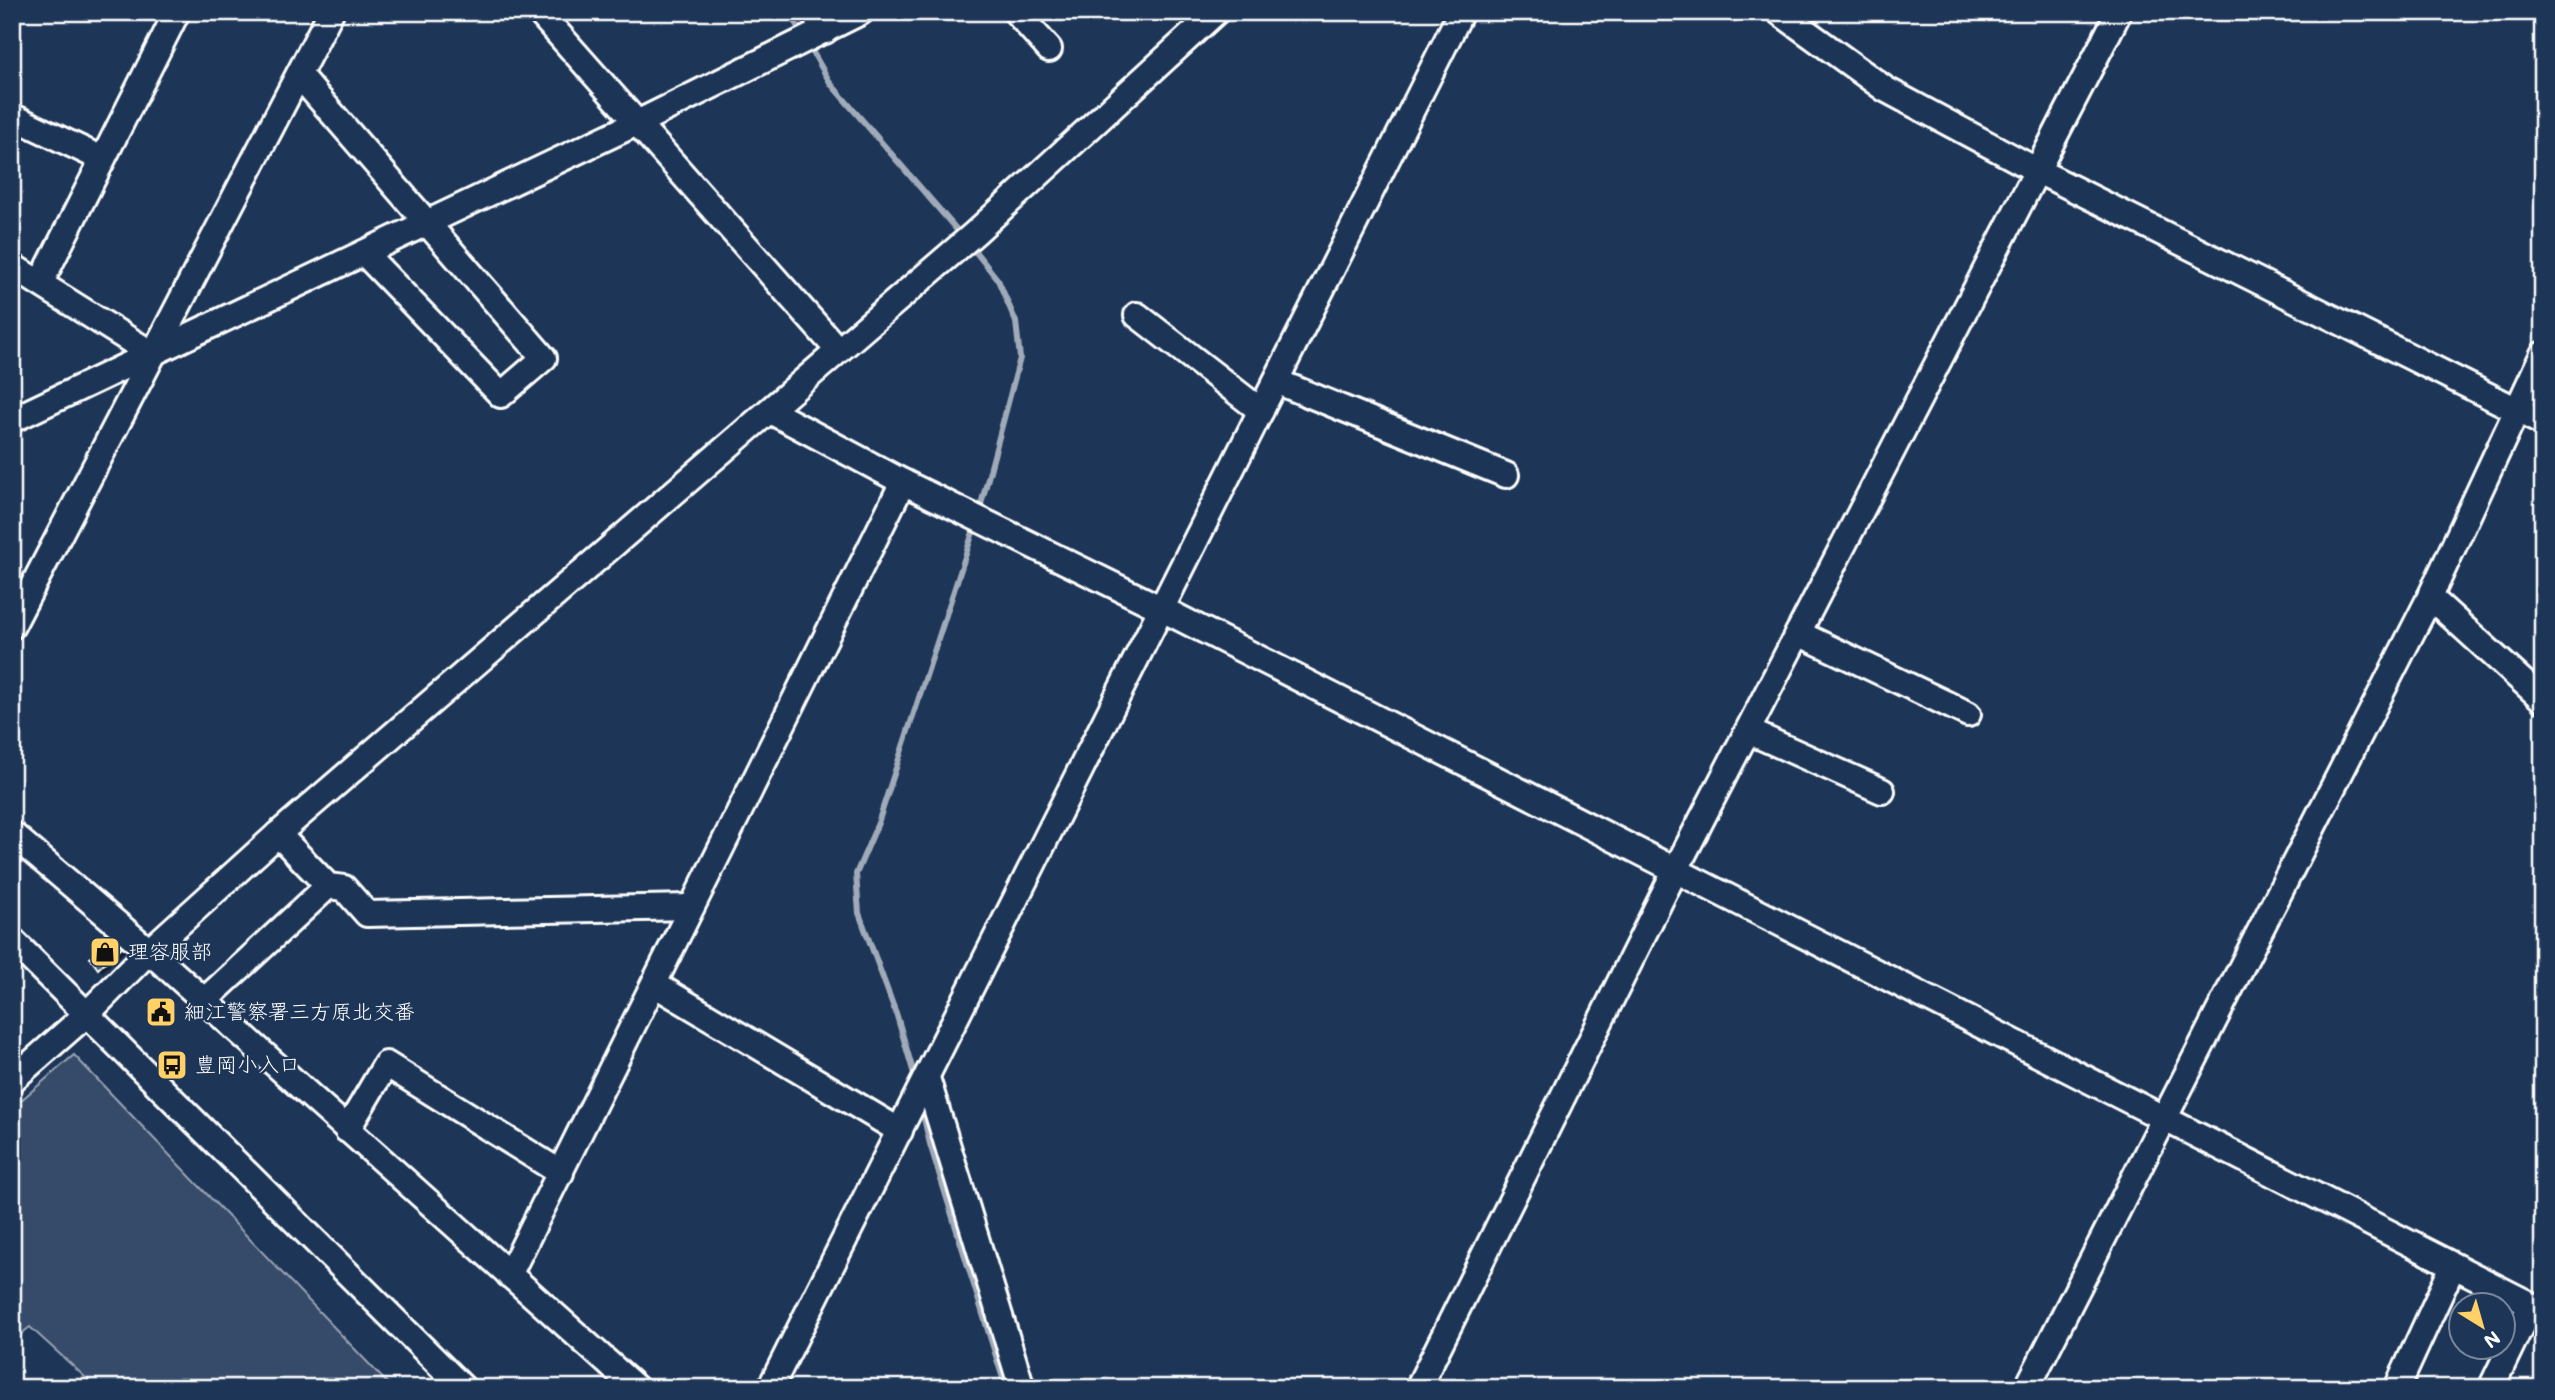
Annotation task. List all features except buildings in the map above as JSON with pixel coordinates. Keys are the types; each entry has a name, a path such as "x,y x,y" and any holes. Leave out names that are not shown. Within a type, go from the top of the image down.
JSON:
{"street":[{"path":"41,282 177,12"},
{"path":"12,626 331,12"},
{"path":"539,12 838,350"},
{"path":"12,420 795,47 819,26 861,12"},
{"path":"1016,12 1049,49"},
{"path":"12,1080 87,1014 149,951 278,834 966,241 1216,12"},
{"path":"770,1388 1261,411 1278,382 1461,12"},
{"path":"1779,12 1885,89 2038,171 2543,423"},
{"path":"1418,1388 1676,869 2119,12"},
{"path":"299,75 544,358 501,395 365,253"},
{"path":"12,116 102,159"},
{"path":"12,266 152,354"},
{"path":"1137,315 1261,411"},
{"path":"2027,1388 2430,597 2515,410 2543,355"},
{"path":"1278,382 1506,475"},
{"path":"770,411 903,482 1162,609 2537,1308 2491,1388"},
{"path":"509,1275 903,482"},
{"path":"2430,597 2543,700"},
{"path":"1798,634 1968,714"},
{"path":"1748,731 1882,791"},
{"path":"278,834 328,886 344,888 367,915 690,907"},
{"path":"12,835 149,951 636,1388"},
{"path":"204,1001 328,886"},
{"path":"12,940 463,1388"},
{"path":"654,984 904,1121"},
{"path":"347,1130 386,1064 561,1172"},
{"path":"925,1081 1022,1388"},
{"path":"2397,1388 2454,1266"}],"shaded area":[{"path":"74,1055 392,1388 97,1388 30,1327 12,1341 12,1108"}],"waterway":[{"path":"789,12 802,34"},
{"path":"808,44 831,84 963,237"},
{"path":"970,245 998,280 1016,322 1020,358 979,512"},
{"path":"916,1081 897,1016 859,913 856,874 878,823 976,523"},
{"path":"921,1105 930,1144 1006,1388"}],"place":[{"name":"理容服部","path":"105,952"},
{"name":"細江警察署三方原北交番","path":"161,1012"},
{"name":"豊岡小入口","path":"172,1065"}]}
